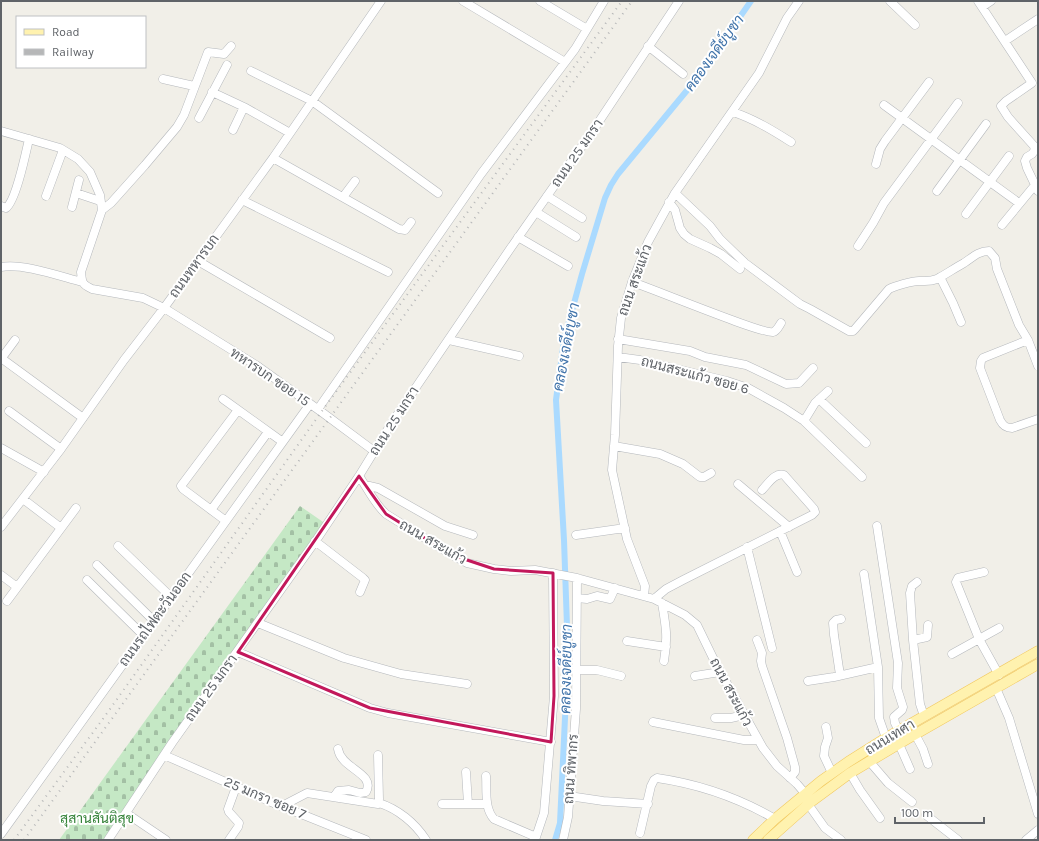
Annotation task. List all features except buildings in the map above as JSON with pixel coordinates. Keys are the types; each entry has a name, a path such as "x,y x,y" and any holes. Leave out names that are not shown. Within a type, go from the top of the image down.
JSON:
{"main road":[{"name":"ถนนเทศา","path":"768,840 808,800 832,773 886,738 999,675 1038,651"},
{"name":"ถนนเทศา","path":"753,840 775,819 869,761 1038,664"}],"street":[{"name":"ถนนทหารบก","path":"1,527 61,449 124,360 164,308 273,158 381,1"},
{"path":"463,1 565,62"},
{"path":"540,1 587,29"},
{"name":"ถนนรถไฟตะวันออก","path":"1,834 226,521 314,407 481,174 565,62 604,1"},
{"name":"ถนน 25 มกรา","path":"108,840 164,755 315,541 518,237 594,129 679,1"},
{"name":"ถนน สระแก้ว","path":"644,596 645,586 636,565 625,528 612,470 618,339 621,318 632,282 648,242 669,202 759,73 787,18 799,1"},
{"path":"890,1 915,25"},
{"path":"992,1 980,4 1005,41 1035,80 1006,101 1002,106 1008,117 1034,146 1035,150 1027,157 1025,161 1036,188 1019,203 1002,225"},
{"path":"1005,41 1038,19"},
{"path":"102,210 111,203 177,127 184,115 208,52 224,54 231,46"},
{"path":"648,46 683,74"},
{"path":"199,118 226,65"},
{"path":"251,71 312,101 438,194"},
{"path":"163,79 194,86"},
{"path":"876,164 880,149 929,82"},
{"path":"212,92 244,107 290,134"},
{"path":"858,246 884,203 958,103"},
{"path":"884,105 1019,203"},
{"path":"233,130 244,107"},
{"path":"733,112 768,127 791,142"},
{"path":"937,192 986,124"},
{"path":"1,131 63,150 78,159 90,172 97,187 102,210 81,272 82,282"},
{"path":"1,206 6,208 10,205 17,188 29,139"},
{"path":"46,196 63,150"},
{"path":"966,214 1009,156"},
{"path":"273,158 402,230 406,229 411,222"},
{"path":"72,207 79,180"},
{"path":"343,197 356,181"},
{"path":"76,193 100,201"},
{"path":"675,193 710,226 720,239 745,263 800,304 849,331 853,331 855,329 892,287 912,282 929,282 981,252 989,251 995,258 999,274 1019,325 1028,340 1038,366"},
{"path":"547,196 582,218"},
{"path":"242,200 388,272"},
{"path":"669,202 675,210 680,228 684,234 690,239 721,254 740,269"},
{"path":"536,212 576,237"},
{"path":"518,237 568,266"},
{"path":"198,261 330,338"},
{"name":"ทหารบก ซอย 15","path":"1,267 20,266 82,282 92,289 143,298 164,308 256,365 374,451"},
{"path":"940,277 954,303 961,322"},
{"path":"632,282 748,326 771,332 777,330 781,323"},
{"path":"618,339 682,350 705,357 746,365 786,384 799,383 813,368"},
{"path":"15,340 1,358 83,418"},
{"path":"449,340 519,356"},
{"path":"1028,340 984,358 981,361 980,368 1000,420 1004,426 1012,428 1024,425 1038,418"},
{"name":"ถนนสระแก้ว ซอย 6","path":"618,357 640,360 738,384 767,398 804,421 862,476"},
{"path":"804,421 819,399 828,391"},
{"path":"223,399 280,440"},
{"path":"819,399 866,442"},
{"path":"226,521 181,486 238,410"},
{"path":"9,411 61,449"},
{"path":"211,510 268,432"},
{"path":"614,446 660,454 683,464 700,477 704,477 711,473"},
{"path":"1,448 44,472"},
{"path":"654,599 666,589 677,583 789,527 812,515 814,512 814,509 784,474 781,473 776,475 762,490"},
{"name":"ถนน สระแก้ว","path":"359,476 373,500 386,514 467,563 494,569 511,571 535,570 575,577 654,599 685,615 697,625 720,672 757,740 769,757 790,778 808,800 824,828 841,840"},
{"path":"738,484 789,527"},
{"path":"365,485 378,488 445,526 473,535"},
{"path":"23,499 61,528"},
{"path":"7,601 76,508"},
{"path":"877,526 898,663 897,688 903,707 902,710 894,717 899,731"},
{"path":"576,536 625,528"},
{"path":"780,531 797,572"},
{"path":"315,541 365,580 360,592"},
{"path":"118,546 171,597"},
{"path":"747,547 772,648"},
{"path":"97,565 154,621"},
{"path":"984,572 958,578 956,582 979,639 999,675"},
{"path":"486,776 487,804 490,815 494,819 536,839 544,813 551,742 554,696 555,573"},
{"path":"864,574 878,667 879,718 886,738"},
{"path":"1,575 17,587"},
{"name":"ถนน ทิพากร","path":"563,840 568,817 576,709 577,598 575,577"},
{"path":"87,580 143,635"},
{"path":"917,582 912,586 910,593 913,640 919,691 924,716"},
{"path":"577,598 587,599 597,596 610,599 615,588"},
{"path":"662,603 666,624 666,647 664,661"},
{"path":"840,675 833,624 836,620 841,619"},
{"path":"258,622 344,658 401,674 467,684"},
{"path":"913,640 927,636 928,625"},
{"path":"952,654 999,628"},
{"path":"757,640 762,653 760,661 787,738 795,767 795,772 790,778"},
{"path":"627,641 666,647"},
{"path":"238,652 370,708 388,713 551,742"},
{"path":"808,681 878,667"},
{"path":"576,670 597,670 621,676"},
{"path":"695,676 720,672"},
{"path":"996,688 1009,718 1038,814"},
{"path":"715,718 731,718 744,715"},
{"path":"653,722 744,740 757,740"},
{"path":"826,727 828,738 824,756 832,773"},
{"path":"915,734 925,754 928,764"},
{"path":"899,744 910,769"},
{"path":"334,797 338,791 349,790 363,793 367,789 366,779 363,775 347,765 339,754 338,749"},
{"name":"25 มกรา ซอย 7","path":"164,755 355,838 366,840"},
{"path":"378,755 378,803"},
{"path":"869,761 888,784 912,802"},
{"path":"466,772 468,804"},
{"path":"850,773 880,818"},
{"path":"640,833 651,786 657,778 693,785 728,796 775,819"},
{"path":"1031,791 1038,786"},
{"path":"229,840 238,827 238,824 228,809 236,787"},
{"path":"282,806 308,793 378,803 392,808 417,827 426,840"},
{"path":"569,796 603,801 648,804"},
{"path":"442,804 487,804"},
{"path":"126,813 166,840"},
{"path":"926,814 958,840"},
{"path":"1030,839 1038,830"}],"highlighted area":[{"path":"359,476 386,514 452,555 494,569 553,573 554,696 551,742 370,708 238,652"}],"green space":[{"name":"สุสานสันติสุข","path":"300,506 326,524 103,840 59,840"}],"waterway":[{"name":"คลองเจดีย์บูชา","path":"555,840 560,823 568,655 564,540 556,400 564,340 605,198 611,185 618,174 698,77 751,1"}],"railway":[{"path":"14,840 105,716 322,411 622,1"},
{"path":"24,840 632,1"}]}
